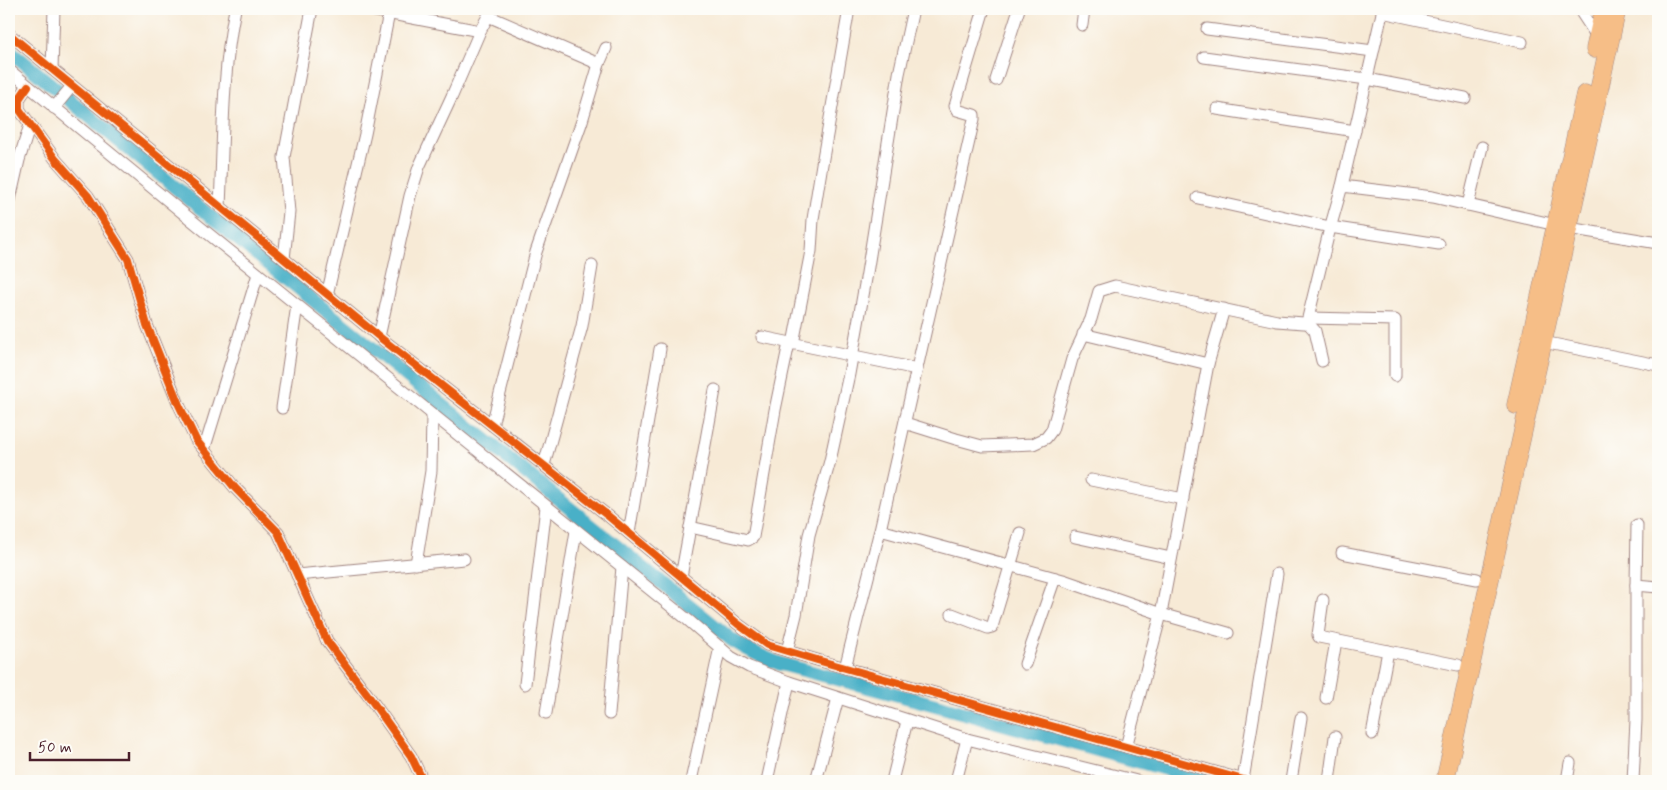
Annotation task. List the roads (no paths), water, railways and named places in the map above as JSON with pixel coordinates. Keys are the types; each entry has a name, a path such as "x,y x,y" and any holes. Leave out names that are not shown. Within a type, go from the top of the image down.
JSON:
{"main road":[{"path":"1432,781 1477,579 1517,427 1543,342 1562,226 1604,9"},
{"path":"1445,781 1517,427 1562,226 1617,9"}],"street":[{"path":"54,9 52,69 64,96 258,274 688,620 731,657 749,667 789,682 967,739 1137,781"},
{"path":"220,207 224,85 228,42 235,9"},
{"path":"284,259 290,212 284,157 312,9"},
{"path":"366,9 480,31"},
{"path":"690,527 748,540 753,537 775,410 811,251 813,219 849,9"},
{"path":"788,651 809,535 830,461 853,355 868,273 899,74 913,9"},
{"path":"845,668 880,530 974,119 974,115 957,110 955,106 982,9"},
{"path":"996,80 1019,9"},
{"path":"1082,24 1084,9"},
{"path":"1579,9 1598,38"},
{"path":"904,422 982,446 1033,444 1046,438 1052,430 1070,365 1091,319 1099,291 1115,286 1277,322 1304,324 1308,320 1330,227 1342,186 1382,10 1522,42"},
{"path":"379,337 410,196 419,167 490,12 599,64"},
{"path":"327,295 365,134 389,13"},
{"path":"1207,29 1373,52"},
{"path":"9,34 52,69"},
{"path":"492,425 536,252 606,48"},
{"path":"1204,57 1367,79 1465,98"},
{"path":"9,70 28,86 64,96 220,207 379,337 544,465 738,624 767,645 1245,781 1277,574"},
{"path":"28,86 19,99 19,109 56,160 88,196 128,259 147,324 179,406 196,440 235,488 278,532 326,641 411,756 423,781"},
{"path":"1217,109 1355,132"},
{"path":"9,204 19,160 30,125"},
{"path":"1468,205 1482,147"},
{"path":"1342,186 1433,197 1562,226 1658,243"},
{"path":"1198,198 1330,227 1439,244"},
{"path":"544,465 582,326 592,266"},
{"path":"204,450 258,274"},
{"path":"282,408 298,305"},
{"path":"1126,747 1161,614 1208,364 1224,309"},
{"path":"1308,320 1315,331 1322,361"},
{"path":"1308,320 1395,320 1395,376"},
{"path":"1083,334 1208,364"},
{"path":"762,337 917,368"},
{"path":"1543,342 1658,365"},
{"path":"629,533 660,349"},
{"path":"681,577 715,390"},
{"path":"416,564 431,471 432,414"},
{"path":"1091,480 1183,499"},
{"path":"525,684 546,507"},
{"path":"1633,781 1636,720 1637,525"},
{"path":"880,530 1055,578 1161,614 1228,633"},
{"path":"546,713 576,531"},
{"path":"952,614 988,628 992,626 1020,533"},
{"path":"1075,537 1171,558"},
{"path":"1342,553 1477,579"},
{"path":"297,575 464,558"},
{"path":"609,714 622,568"},
{"path":"1025,664 1055,578"},
{"path":"1636,585 1658,587"},
{"path":"1323,600 1318,635 1320,638 1458,665"},
{"path":"1326,698 1336,641"},
{"path":"691,781 720,647"},
{"path":"1372,734 1388,652"},
{"path":"767,781 789,682"},
{"path":"816,781 838,698"},
{"path":"1290,781 1301,718"},
{"path":"892,781 907,720"},
{"path":"1329,781 1335,737"},
{"path":"956,781 967,739"},
{"path":"1567,781 1570,763"}],"waterway":[{"path":"9,50 239,240 738,644 781,664 1209,781"}]}
